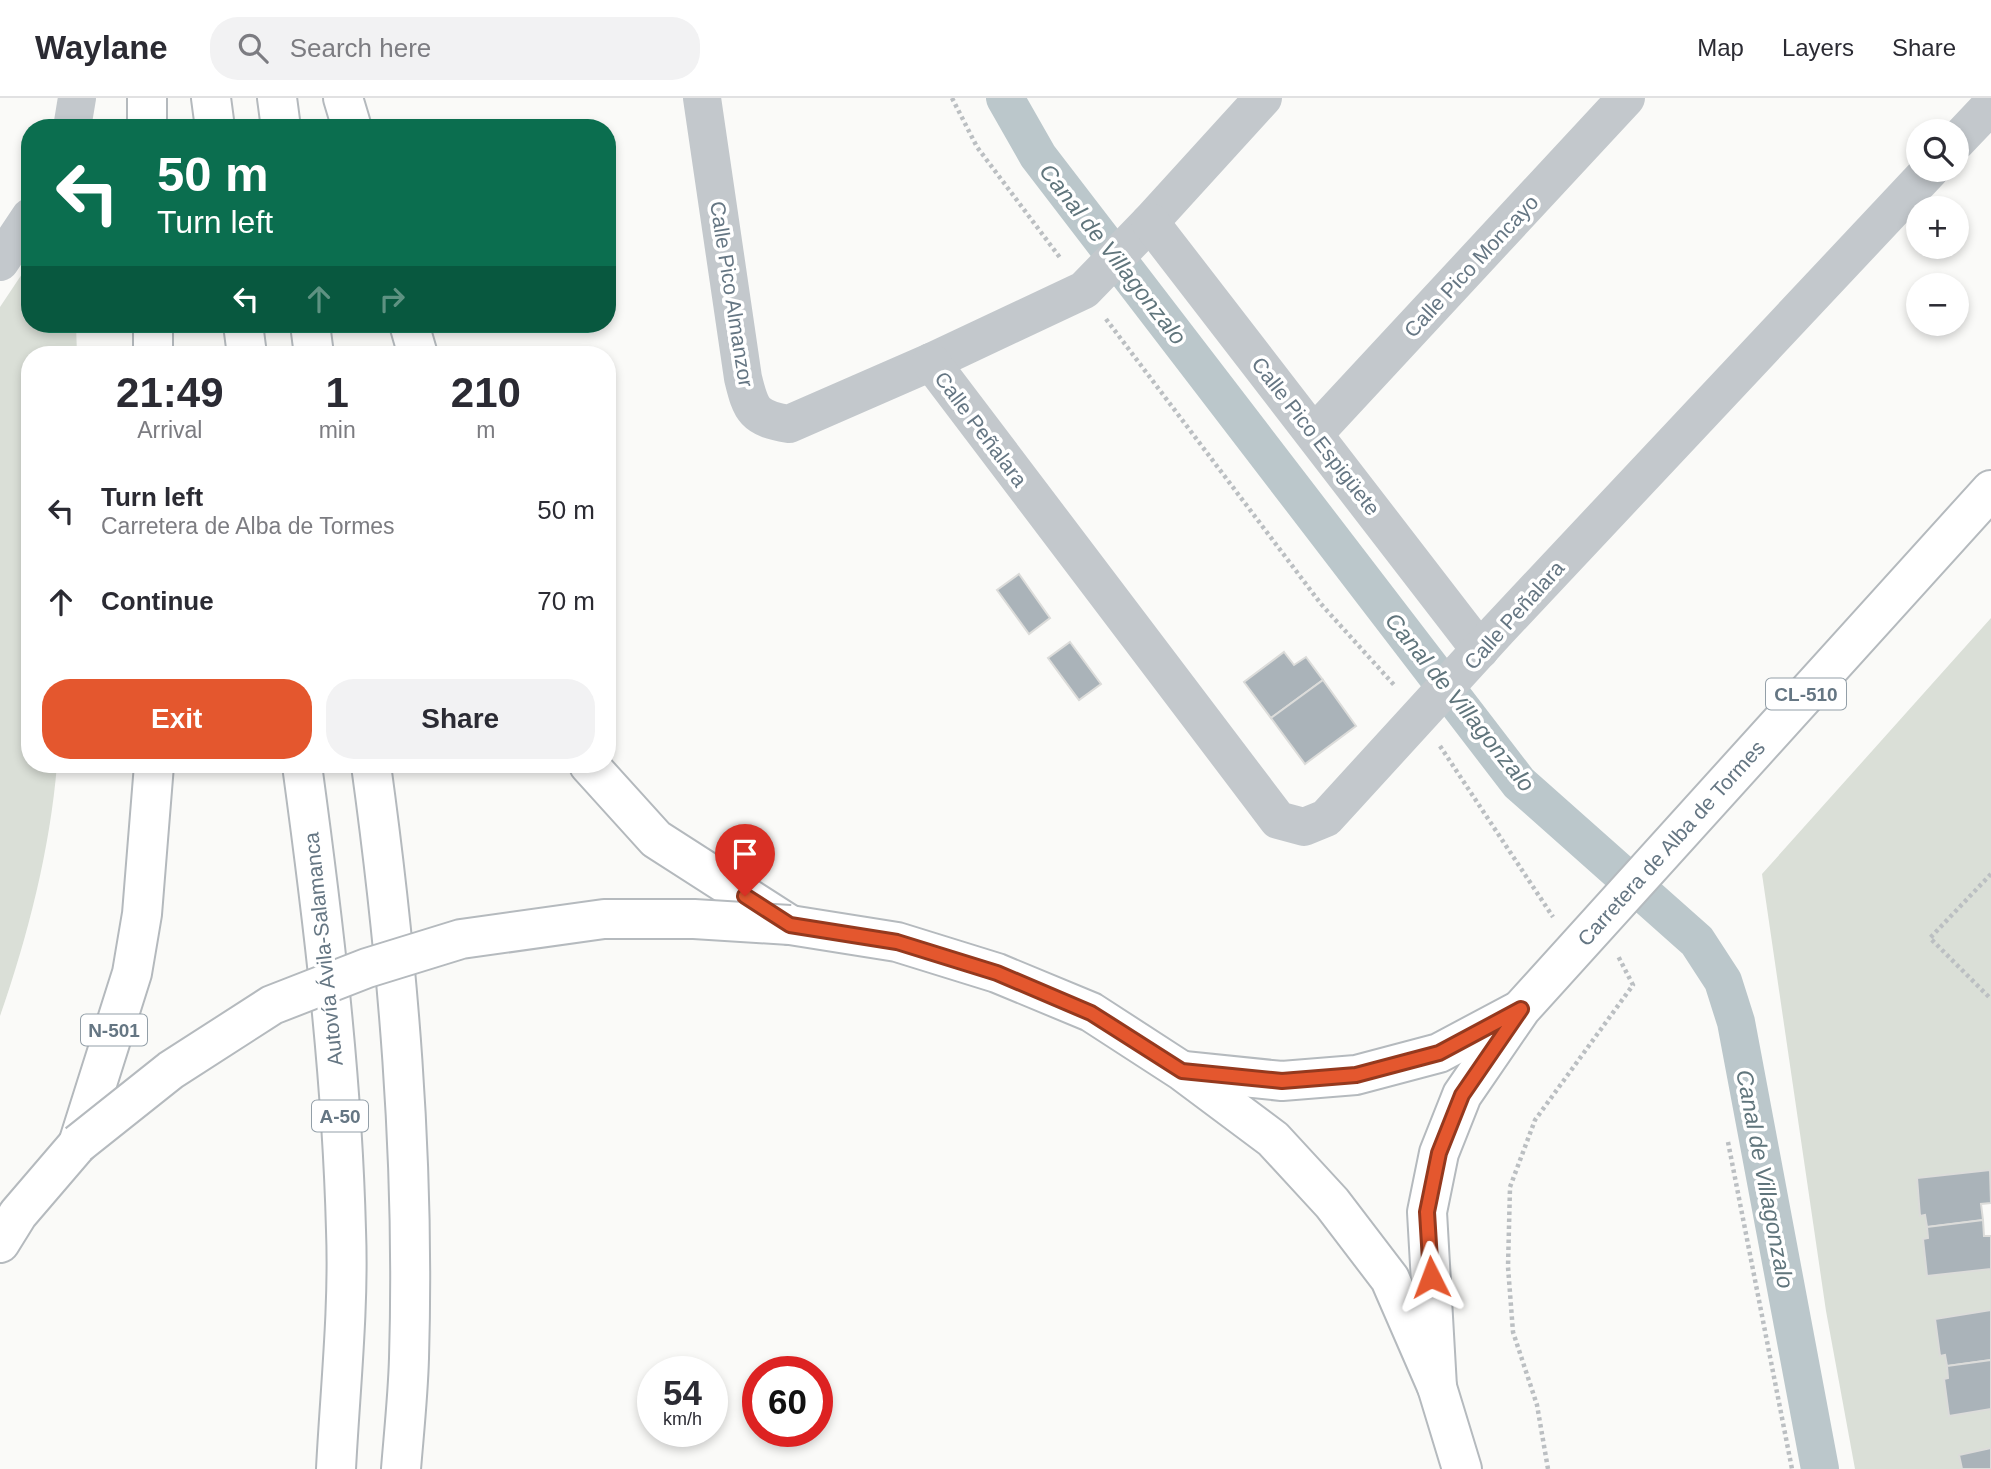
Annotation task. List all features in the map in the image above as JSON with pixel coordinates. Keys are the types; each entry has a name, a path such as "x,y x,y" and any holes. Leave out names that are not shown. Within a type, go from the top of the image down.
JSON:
{"main road":[{"path":"147,98 148,119"},
{"path":"211,98 214,119"},
{"path":"277,98 280,119"},
{"path":"343,98 349,119"},
{"name":"Carretera de Alba de Tormes","path":"1437,1387 1427,1212 1439,1153 1462,1095 1521,1009 1991,490"},
{"name":"N-501","path":"78,1144 132,973 142,914 153,773"},
{"name":"Autovía Ávila-Salamanca","path":"303,773 318,886 338,1086 346,1232 335,1469"},
{"path":"372,773 386,876 404,1075 410,1210 409,1360 401,1469"},
{"path":"596,773 656,839 790,925"},
{"path":"0,1243 18,1214 78,1144 171,1070 272,1005 391,960 461,939 604,919 694,919 790,925 897,942 997,973 1091,1013 1182,1071 1273,1139 1332,1203 1390,1279 1437,1387 1462,1469"},
{"name":"Carretera de Alba de Tormes","path":"1182,1071 1282,1081 1356,1075 1439,1053 1521,1009"}],"street":[{"path":"74,119 77,98"},
{"name":"Calle Pico Almanzor","path":"702,98 743,378 750,407 766,420 789,424 931,362 1094,279 1263,98"},
{"name":"Calle Pico Moncayo","path":"1315,433 1626,98"},
{"path":"1969,128 1991,105"},
{"name":"Calle Peñalara","path":"931,362 1278,820 1304,827 1326,818 1919,182"},
{"path":"0,262 21,230"},
{"name":"Calle Pico Espigüete","path":"1141,230 1315,433 1471,662"}],"path":[{"path":"952,98 977,148 1094,279 1321,604 1428,710 1574,950"},
{"path":"1991,874 1930,938 1991,999"},
{"path":"1548,1469 1537,1405 1513,1332 1508,1267 1510,1187 1535,1120 1633,985 1609,912"},
{"path":"1728,1142 1792,1469"}],"shaded area":[{"path":"21,276 21,333 76,333 77,346 21,346 21,773 56,773 36,892 20,955 0,1016 0,307"},
{"path":"1991,618 1991,1177 1990,1170 1917,1179 1920,1215 1925,1215 1928,1238 1923,1239 1927,1276 1991,1269 1991,1310 1935,1319 1940,1355 1945,1355 1948,1378 1944,1379 1949,1416 1991,1409 1991,1448 1959,1455 1962,1469 1855,1469 1826,1311 1762,874"}],"building":[{"path":"1019,574 1050,618 1029,634 997,590"},
{"path":"1070,642 1101,684 1079,700 1048,658"},
{"path":"1284,652 1294,665 1306,657 1323,680 1271,718 1244,682"},
{"path":"1323,680 1356,726 1305,764 1271,718"},
{"path":"1990,1170 1991,1203 1981,1204 1983,1220 1927,1227 1925,1215 1920,1216 1917,1178"},
{"path":"1983,1220 1984,1236 1991,1236 1991,1269 1927,1276 1923,1239 1928,1238 1927,1227"},
{"path":"1991,1310 1991,1360 1947,1366 1945,1355 1940,1356 1935,1319"},
{"path":"1991,1360 1991,1409 1949,1416 1944,1379 1948,1378 1947,1366"},
{"path":"1991,1448 1991,1469 1962,1469 1959,1455"}],"waterway":[{"name":"Canal de Villagonzalo","path":"1005,98 1038,156 1519,783 1697,941 1723,981 1736,1022 1820,1469"}],"route":[{"path":"745,896 790,925 897,942 997,973 1091,1013 1182,1071 1282,1081 1356,1075 1439,1053 1521,1009 1462,1095 1439,1153 1427,1212 1431,1277"}]}
